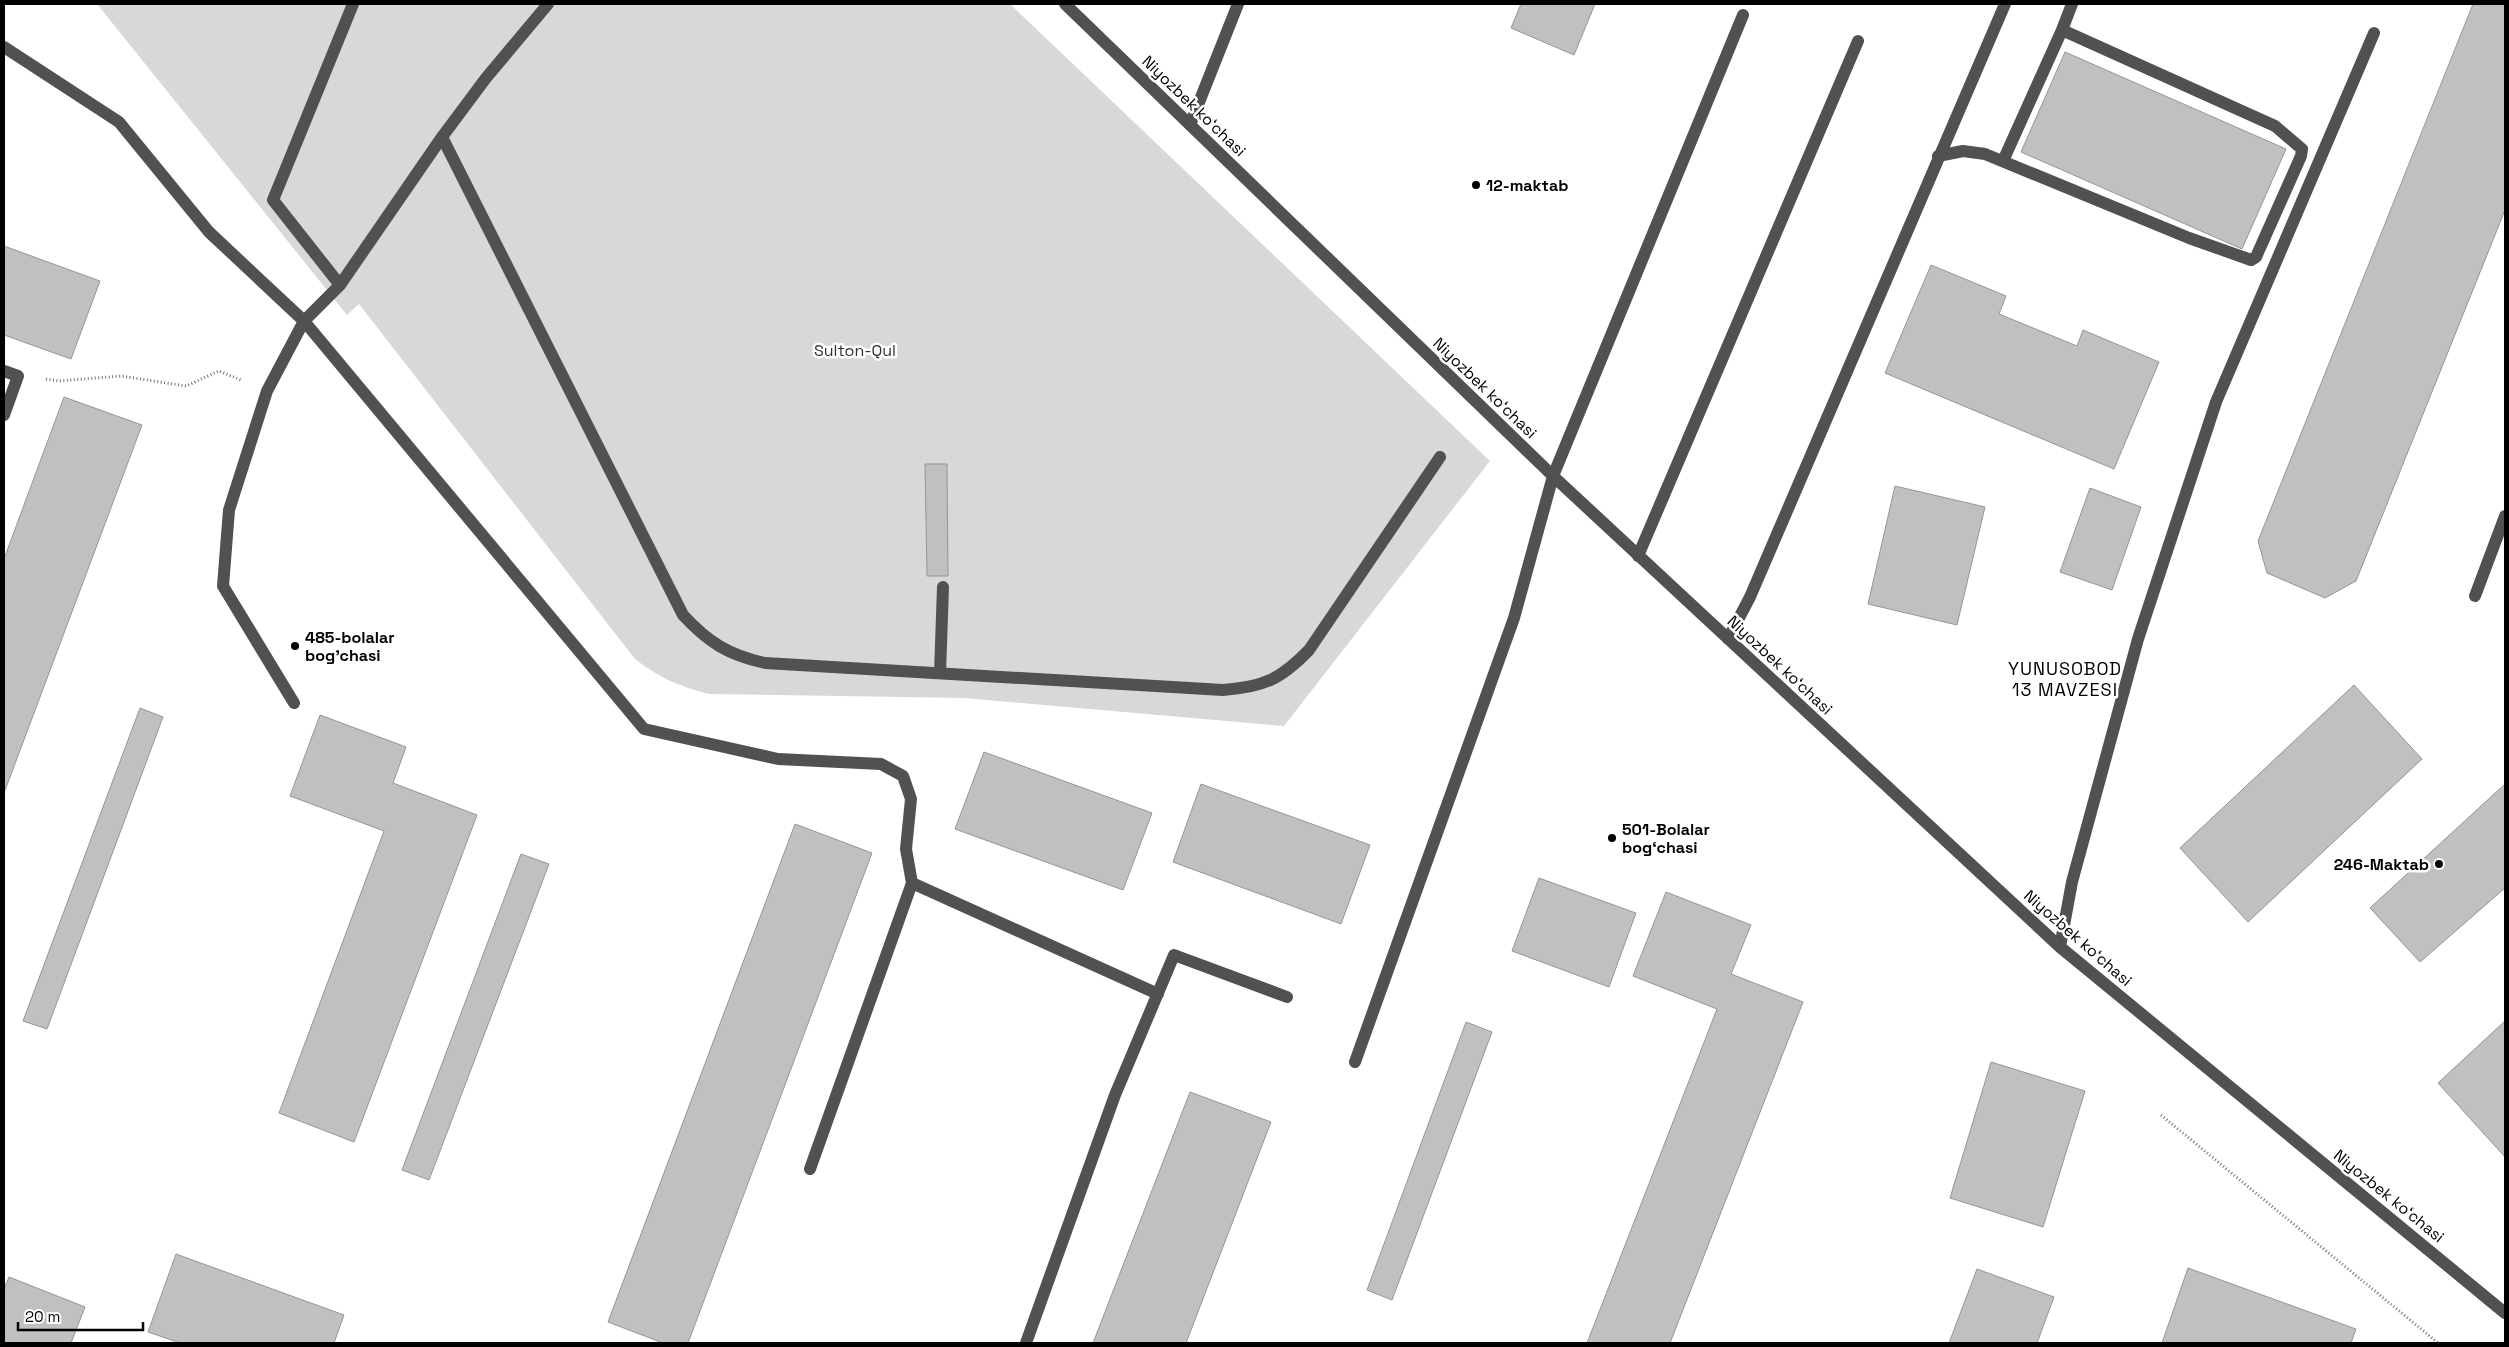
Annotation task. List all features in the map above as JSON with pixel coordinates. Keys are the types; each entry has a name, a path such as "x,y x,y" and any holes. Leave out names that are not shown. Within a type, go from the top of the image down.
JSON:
{"street":[{"path":"340,285 273,200 353,4"},
{"path":"294,703 223,586 229,510 267,391 304,321 340,285 442,137 486,78 548,4"},
{"name":"Niyozbek koʻchasi","path":"1064,4 1553,476 2060,947 2505,1313"},
{"path":"1190,125 1238,4"},
{"path":"1728,640 1750,597 1938,156 2005,4"},
{"path":"2003,161 2072,4"},
{"path":"1355,1062 1514,618 1553,476 1743,15"},
{"path":"1938,156 1963,151 1985,154 2189,238 2251,260 2256,257 2294,173 2302,149 2275,126 2062,30"},
{"path":"2060,947 2072,882 2138,639 2216,402 2374,33"},
{"path":"1638,556 1858,41"},
{"path":"4,47 119,122 209,232 304,321 644,729 778,760 880,764 903,776 911,799 906,849 912,883 810,1169"},
{"path":"442,137 682,615 701,634 726,650 748,659 765,663 1224,690 1268,683 1290,670 1309,650 1440,457"},
{"path":"4,371 18,376 4,415"},
{"path":"2475,596 2505,516"},
{"path":"940,673 943,586"},
{"path":"912,883 1158,994"},
{"path":"1026,1343 1115,1095 1174,955 1287,996"}],"path":[{"path":"18,376 59,381 120,376 186,386 219,371 267,391"},
{"path":"2161,1115 2438,1343"}],"green space":[{"name":"Sulton-Qul","path":"97,4 1010,4 1490,461 1284,726 963,698 709,694 688,688 670,681 635,659 359,304 347,315"}],"building":[{"path":"1521,4 1595,4 1574,55 1511,28"},
{"path":"2473,4 2505,4 2505,210 2356,581 2325,598 2267,573 2258,541"},
{"path":"2065,52 2286,149 2242,249 2021,152"},
{"path":"4,246 100,281 71,359 4,335"},
{"path":"1931,265 2006,296 1999,314 2077,346 2083,330 2159,362 2114,469 1885,373"},
{"path":"64,397 142,425 4,793 4,559"},
{"path":"925,464 947,464 948,576 927,576"},
{"path":"1895,486 1985,507 1957,625 1868,604"},
{"path":"2090,488 2141,507 2112,590 2060,572"},
{"path":"2354,685 2422,759 2248,922 2180,848"},
{"path":"140,708 163,717 47,1029 23,1021"},
{"path":"320,715 406,747 393,783 477,815 354,1142 279,1113 384,831 290,796"},
{"path":"984,752 1152,813 1123,890 955,829"},
{"path":"1201,784 1370,845 1341,924 1173,862"},
{"path":"2505,784 2505,888 2420,962 2370,908"},
{"path":"795,824 872,853 688,1343 663,1343 608,1322"},
{"path":"521,854 549,864 429,1180 402,1170"},
{"path":"1539,878 1636,913 1609,987 1512,951"},
{"path":"1666,892 1751,925 1731,974 1803,1002 1670,1343 1587,1343 1717,1009 1633,976"},
{"path":"2505,1021 2505,1157 2438,1083"},
{"path":"1466,1022 1492,1032 1392,1300 1367,1290"},
{"path":"1991,1062 2085,1091 2043,1227 1950,1198"},
{"path":"1190,1092 1271,1122 1186,1343 1093,1343"},
{"path":"176,1254 344,1315 334,1343 180,1343 148,1332"},
{"path":"2188,1268 2356,1329 2351,1343 2162,1343"},
{"path":"1977,1269 2054,1297 2037,1343 1949,1343"},
{"path":"9,1277 85,1307 71,1343 4,1343 4,1289"}],"place":[{"name":"12-maktab","path":"1476,185"},
{"name":"485-bolalar bog'chasi","path":"295,646"},
{"name":"501-Bolalar bogʻchasi","path":"1612,838"},
{"name":"246-Maktab","path":"2439,864"}],"district":[{"name":"YUNUSOBOD 13 MAVZESI","path":"2065,678"}]}
